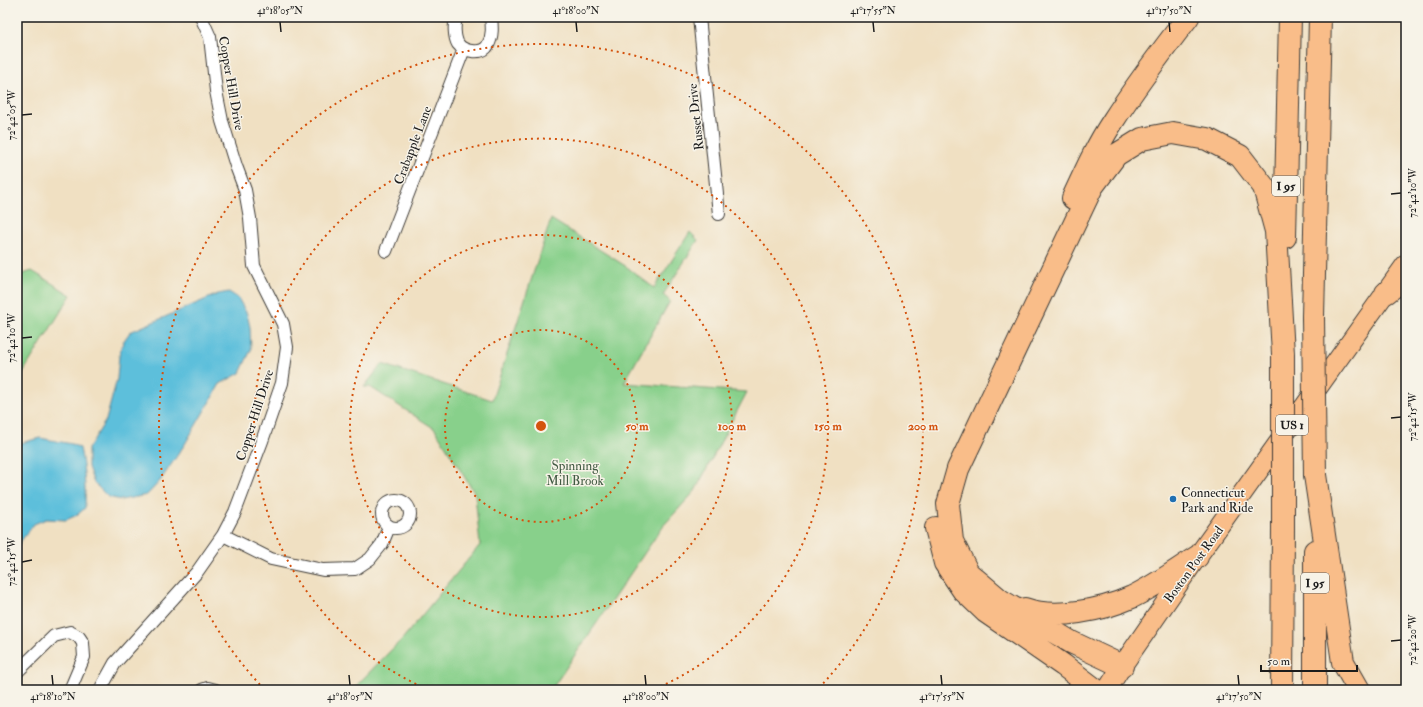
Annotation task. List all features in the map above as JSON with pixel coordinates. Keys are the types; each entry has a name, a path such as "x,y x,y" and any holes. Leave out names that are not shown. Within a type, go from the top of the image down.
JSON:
{"highway":[{"path":"1096,690 1063,665 986,612 963,590 945,563 939,544 936,531 938,496 950,456 1085,171 1112,123 1141,78 1188,17"},
{"name":"I 95","path":"1282,690 1283,354 1290,17"},
{"name":"I 95","path":"1314,690 1315,475 1313,317 1320,17"},
{"path":"1122,666 1071,642 1000,600 968,573 952,541 948,504 958,469 1092,187 1116,155 1142,139 1173,133 1207,139 1240,156 1264,187 1276,231 1283,354"},
{"path":"1386,292 1406,277"},
{"path":"1315,475 1343,662 1359,690"},
{"path":"1000,600 1032,612 1060,614 1096,609 1131,597 1197,557"}],"main road":[{"name":"Boston Post Road","path":"1107,690 1197,557 1406,264"}],"street":[{"name":"Copper Hill Drive","path":"100,690 115,663 197,572 224,535 235,512 282,383 287,347 282,324 254,266 250,218 245,190 222,121 216,91 210,37 202,17"},
{"path":"456,17 455,35 459,45 468,51 484,49 488,45 492,28 491,17"},
{"name":"Russet Drive","path":"699,17 719,214"},
{"name":"Crabapple Lane","path":"386,251 464,48"},
{"path":"224,535 271,559 322,570 355,569 370,559 382,544 389,528"},
{"path":"17,672 54,636 70,632 79,636 82,643 84,657 70,690"},
{"path":"202,690 208,688 216,690"}],"green space":[{"name":"Spinning Mill Brook","path":"551,219 627,267 654,288 690,232 698,240 663,295 670,301 624,383 747,392 695,491 663,526 551,690 352,690 404,637 480,545 475,494 435,429 370,387 364,387 382,364 492,400"},
{"path":"32,271 71,295 17,382 17,276"}],"water":[{"path":"229,292 238,298 247,314 250,327 251,350 240,373 220,384 185,444 160,481 147,495 121,500 108,497 94,483 88,467 88,449 106,420 117,379 119,356 123,342 130,332 218,294"},
{"path":"40,438 72,444 80,448 83,463 85,508 77,515 66,520 46,519 34,524 17,546 17,444"}],"place":[{"name":"Connecticut Park and Ride","path":"1173,499"}]}
